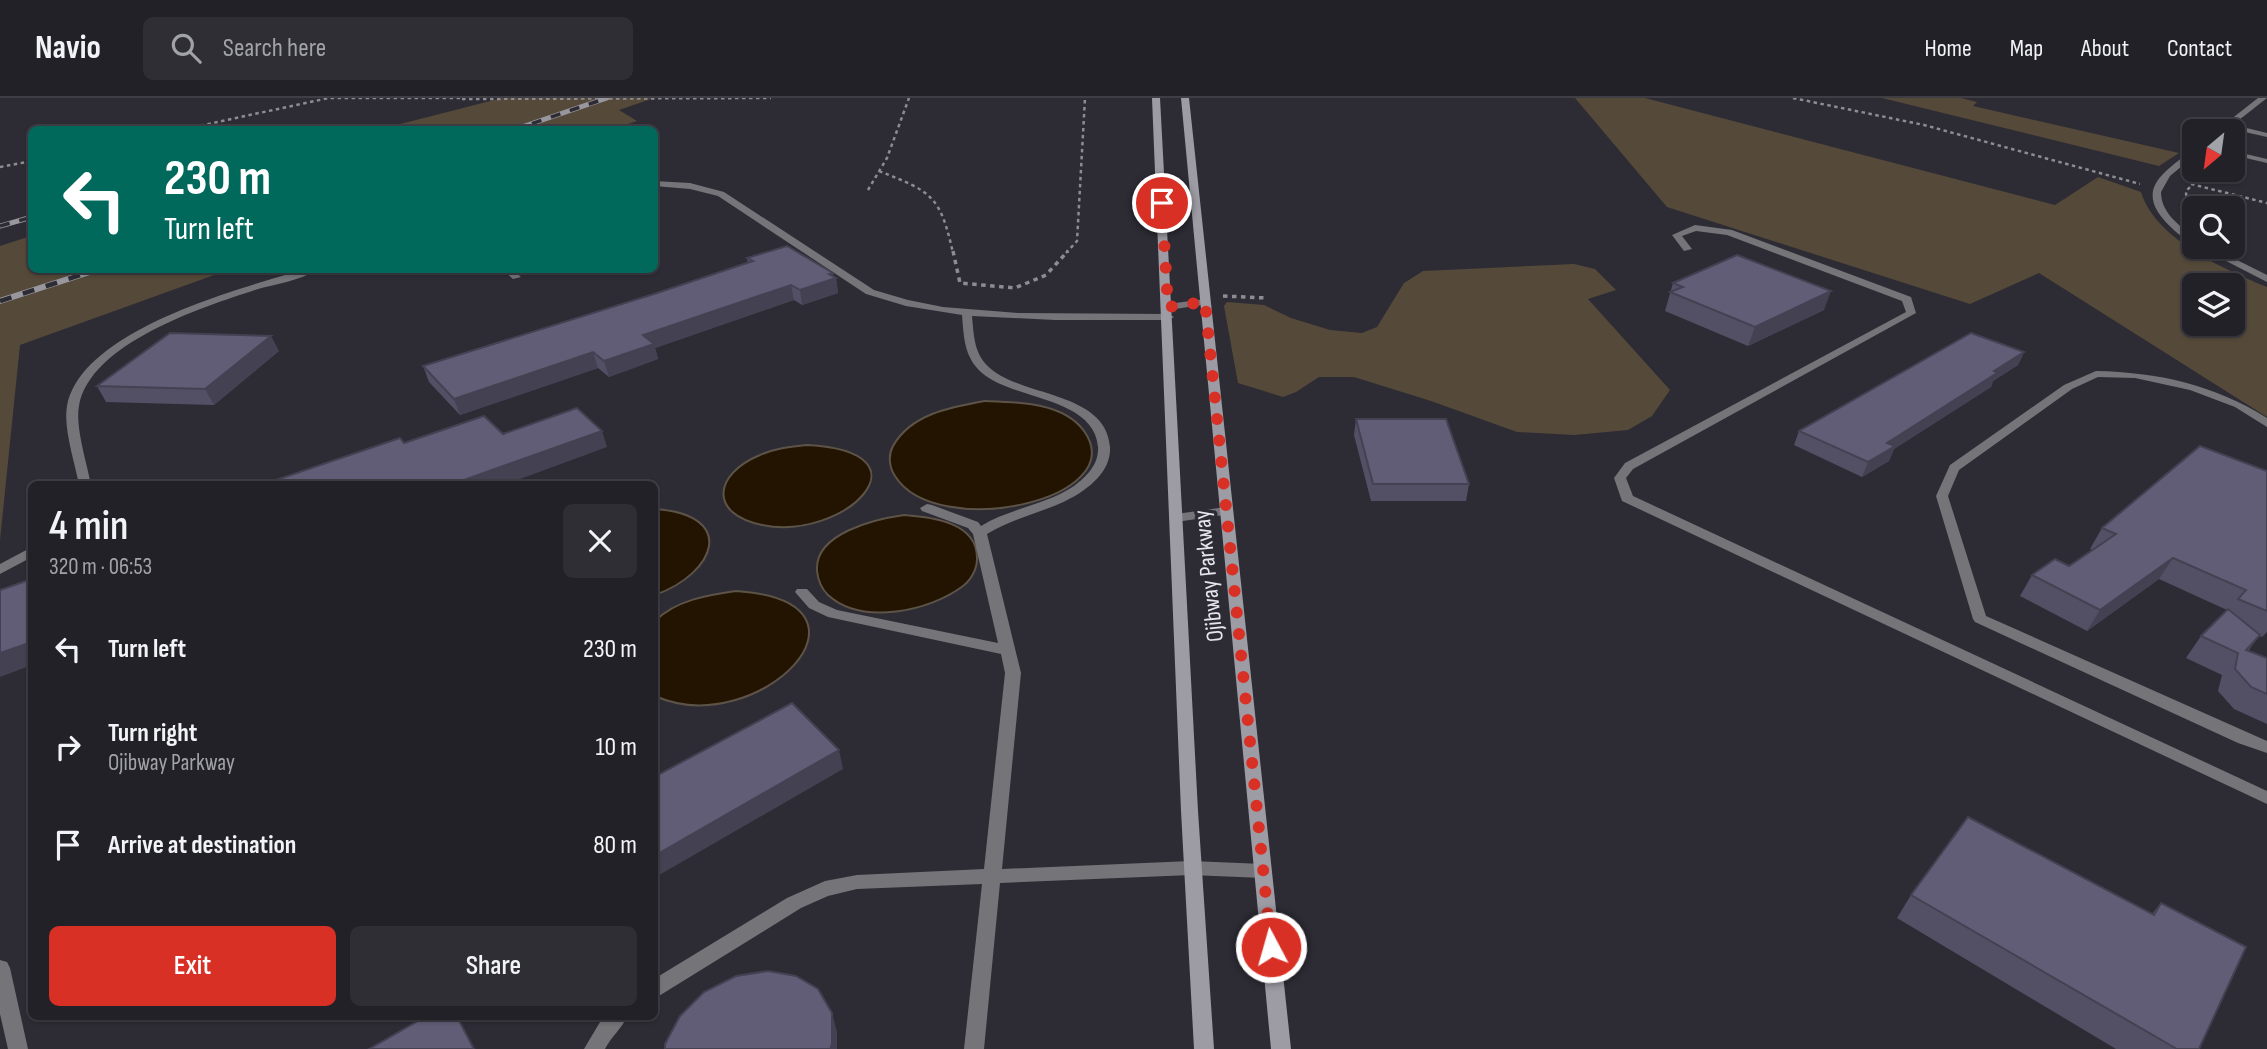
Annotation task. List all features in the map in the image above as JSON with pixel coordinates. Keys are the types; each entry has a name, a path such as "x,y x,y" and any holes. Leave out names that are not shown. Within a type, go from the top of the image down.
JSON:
{"main road":[{"name":"Ojibway Parkway","path":"1156,98 1168,312 1191,868 1204,1049"},
{"name":"Ojibway Parkway","path":"1185,98 1282,1049"}],"street":[{"path":"2235,119 2263,98"},
{"path":"2245,132 2267,135"},
{"path":"2245,156 2267,161"},
{"path":"2182,163 2159,184 2156,197 2160,209 2182,232"},
{"path":"658,183 690,186 721,194 870,292 895,300 967,314 1168,312 1205,299"},
{"path":"1688,249 1677,235 1695,228 1729,232 1907,299 1911,313 1629,466 1619,478 1627,498 2267,799"},
{"path":"2228,259 2267,279"},
{"path":"84,481 73,405 80,385 100,361 126,341 163,321 302,273"},
{"path":"967,314 971,350 976,360 989,373 1009,384 1083,412 1097,426 1105,442 1104,460 1093,478 1071,495 1045,507 995,523 980,533"},
{"path":"2267,423 2239,405 2193,387 2136,375 2096,374 2068,387 1954,468 1942,496 1980,619 2267,747"},
{"path":"926,508 973,525 980,533 1013,673 974,1049"},
{"path":"1176,518 1226,511"},
{"path":"0,570 28,553"},
{"path":"802,592 814,605 833,614 1008,650"},
{"path":"658,988 794,903 825,889 858,882 1191,868 1263,871"},
{"path":"0,968 18,1049"},
{"path":"594,1049 607,1026 614,1020"}],"path":[{"path":"199,126 329,98 771,98"},
{"path":"869,190 909,98"},
{"path":"879,171 924,189 945,216 960,283 1015,288 1046,275 1077,241 1085,98"},
{"path":"1793,98 1825,103 1973,139 2158,188"},
{"path":"0,167 28,162"},
{"path":"2184,196 2193,182"},
{"path":"2191,184 2267,203"},
{"path":"1205,299 1268,298"}],"shaded area":[{"path":"502,98 654,98 619,110 637,121 622,126 393,126"},
{"path":"1575,98 1645,98 2055,205 2098,177 2141,192 2149,209 2161,224 2182,242 2182,259 2207,259 2234,273 2182,273 2182,336 2245,336 2245,278 2267,287 2267,417 2039,273 1970,304 1667,207"},
{"path":"1882,98 1961,98 1977,102 1973,106 2179,153 2159,166"},
{"path":"28,237 28,273 220,273 20,345 0,540 0,246"},
{"path":"1574,264 1595,269 1616,290 1588,299 1670,390 1652,416 1628,430 1574,435 1517,432 1354,377 1319,377 1283,397 1238,383 1224,306 1227,302 1264,305 1291,318 1330,330 1362,333 1377,327 1404,283 1423,271"},
{"path":"985,401 1038,405 1075,421 1084,431 1092,455 1081,476 1057,493 1023,504 986,509 949,507 917,496 895,476 891,469 890,453 910,426 946,409"},
{"path":"807,445 846,451 866,463 871,478 864,494 846,509 821,521 793,527 762,525 745,520 732,512 724,493 726,483 733,472 766,453"},
{"path":"658,510 681,514 699,522 708,533 709,546 704,560 676,585 658,594"},
{"path":"904,515 951,524 970,537 975,547 977,563 966,584 933,602 896,612 859,610 842,605 823,590 817,571 819,558 825,547 849,530 863,524"},
{"path":"736,591 783,601 805,619 808,641 794,665 768,686 734,701 695,705 658,697 658,618 682,603"}],"building":[{"path":"787,246 833,273 829,274 836,278 800,290 791,285 643,335 654,344 604,361 593,352 454,399 423,366 654,294 753,261 747,258"},
{"path":"1737,255 1831,291 1755,327 1670,292 1683,287 1673,283"},
{"path":"170,333 271,336 205,389 97,386"},
{"path":"1971,333 2024,352 1994,371 1997,373 1887,443 1895,446 1868,462 1799,431"},
{"path":"577,408 602,431 461,481 276,480 400,438 404,443 484,416 503,434"},
{"path":"1356,419 1446,419 1469,484 1373,484"},
{"path":"2200,446 2267,471 2267,611 2238,599 2246,590 2173,558 2100,610 2032,575 2055,559 2069,566 2116,534 2102,528"},
{"path":"28,580 28,643 0,653 0,590"},
{"path":"2228,609 2260,635 2246,650 2267,658 2267,694 2251,687 2235,669 2238,653 2201,636"},
{"path":"792,703 839,750 658,854 658,775"},
{"path":"1968,817 2154,915 2161,903 2246,947 2199,1049 2177,1049 1911,895"},
{"path":"768,971 796,976 818,989 832,1013 830,1049 665,1049 680,1016 704,992 736,976"},
{"path":"420,1020 459,1020 474,1049 369,1049"}],"railway":[{"path":"525,126 607,98"},
{"path":"0,226 28,218"},
{"path":"0,301 87,273"}],"route":[{"path":"1162,203 1168,307 1205,302 1271,947"}]}
